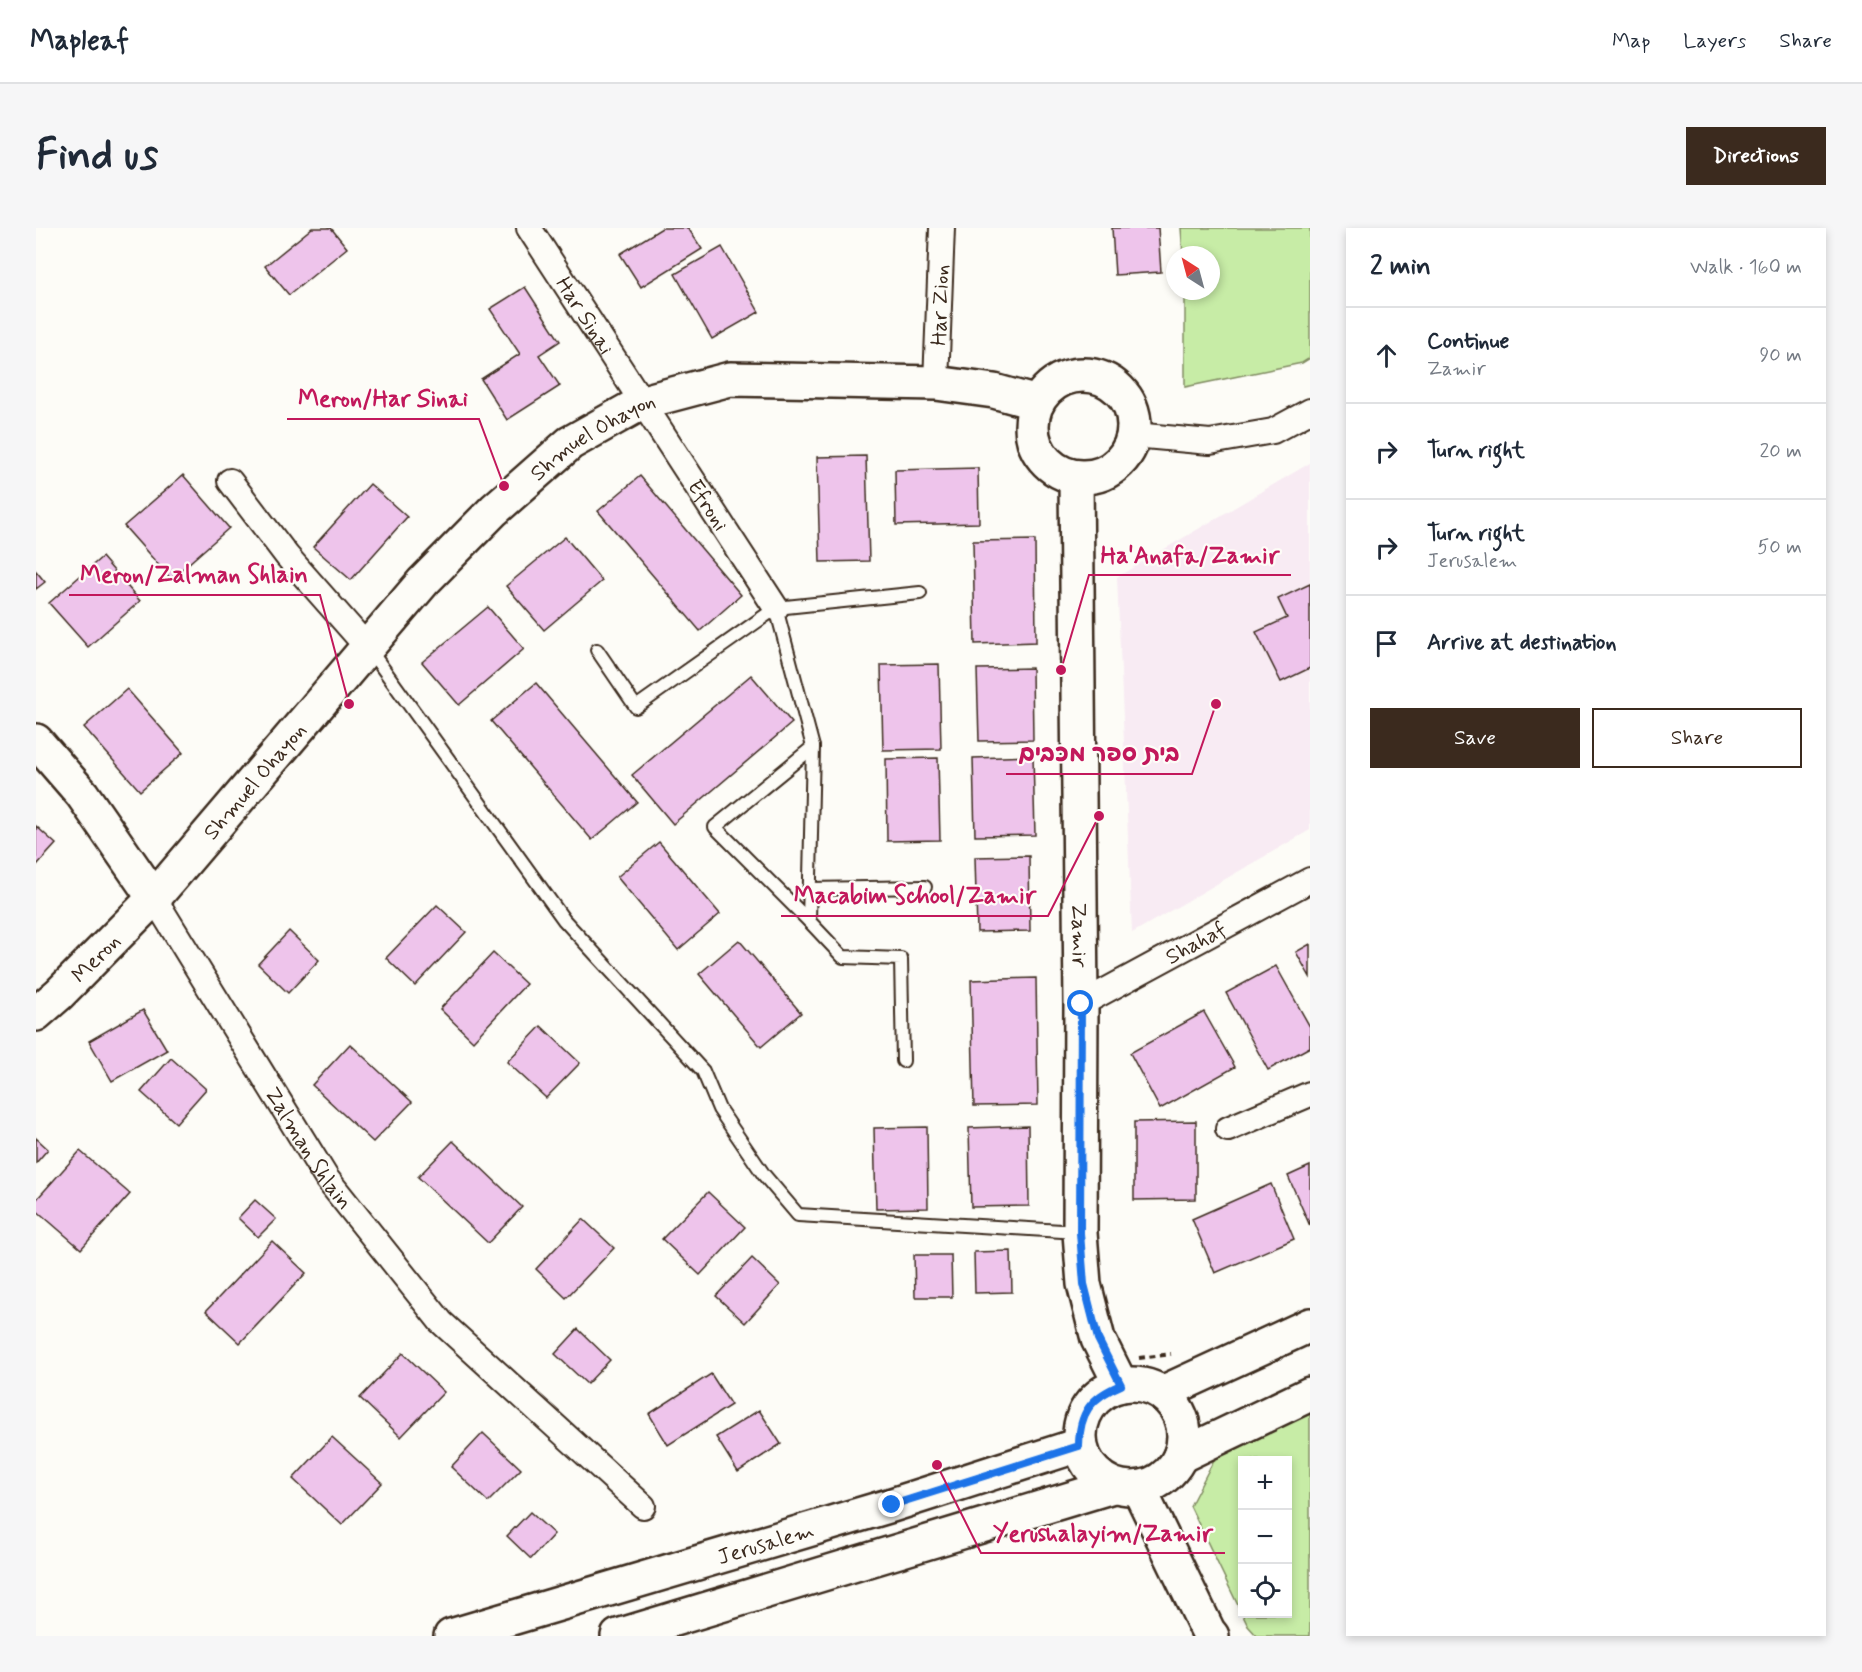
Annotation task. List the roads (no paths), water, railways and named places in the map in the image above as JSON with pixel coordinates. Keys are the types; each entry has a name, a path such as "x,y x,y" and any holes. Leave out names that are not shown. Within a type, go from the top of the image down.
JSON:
{"street":[{"name":"Har Sinai","path":"530,228 643,402"},
{"name":"Har Zion","path":"936,383 942,228"},
{"path":"1081,374 1099,377 1116,386 1127,399 1134,416 1134,435 1127,453 1114,468 1096,476 1076,477 1060,473 1037,451 1032,435 1032,419 1037,403 1048,389 1063,378 1081,374"},
{"name":"Shmuel Ohayon","path":"154,898 423,582 494,510 570,443 643,402 730,379 936,383 994,391 1037,403"},
{"name":"Efroni","path":"643,402 776,608"},
{"path":"1134,435 1210,442 1273,430 1310,411"},
{"name":"Zamir","path":"1076,477 1081,1004 1080,1233 1084,1284 1098,1339 1121,1385"},
{"path":"230,481 287,556 368,648"},
{"name":"Zalman Shlain","path":"36,741 82,794 154,898 327,1179 449,1330 643,1506"},
{"name":"Shahaf","path":"1081,1004 1310,880"},
{"name":"Meron","path":"36,1014 59,994 154,898"},
{"path":"1228,1129 1310,1094"},
{"path":"1162,1393 1310,1325"},
{"path":"1136,1384 1162,1393 1175,1406 1182,1422 1184,1439 1180,1456 1171,1471 1157,1483 1126,1487 1097,1476 1086,1462 1079,1446 1079,1429 1084,1414 1093,1400 1121,1385 1136,1384"},
{"path":"1180,1456 1310,1394"},
{"name":"Jerusalem","path":"451,1636 892,1505 1079,1446"},
{"path":"1126,1487 1212,1636"},
{"name":"Jerusalem","path":"618,1636 1126,1487"}],"lane":[{"path":"597,650 636,707 776,608 920,593"},
{"path":"776,608 813,747 809,921"},
{"path":"368,648 564,920 703,1071 719,1109 764,1175 798,1215 1080,1233"},
{"path":"813,747 715,826 843,957 901,959 903,1061"},
{"path":"810,889 925,887"}],"place":[{"name":"Meron/Har Sinai","path":"504,486"},
{"name":"Ha'Anafa/Zamir","path":"1061,670"},
{"name":"Meron/Zalman Shlain","path":"349,704"},
{"name":"בית ספר מכבים","path":"1216,704"},
{"name":"Macabim School/Zamir","path":"1099,816"},
{"name":"Yerushalayim/Zamir","path":"937,1465"}]}
